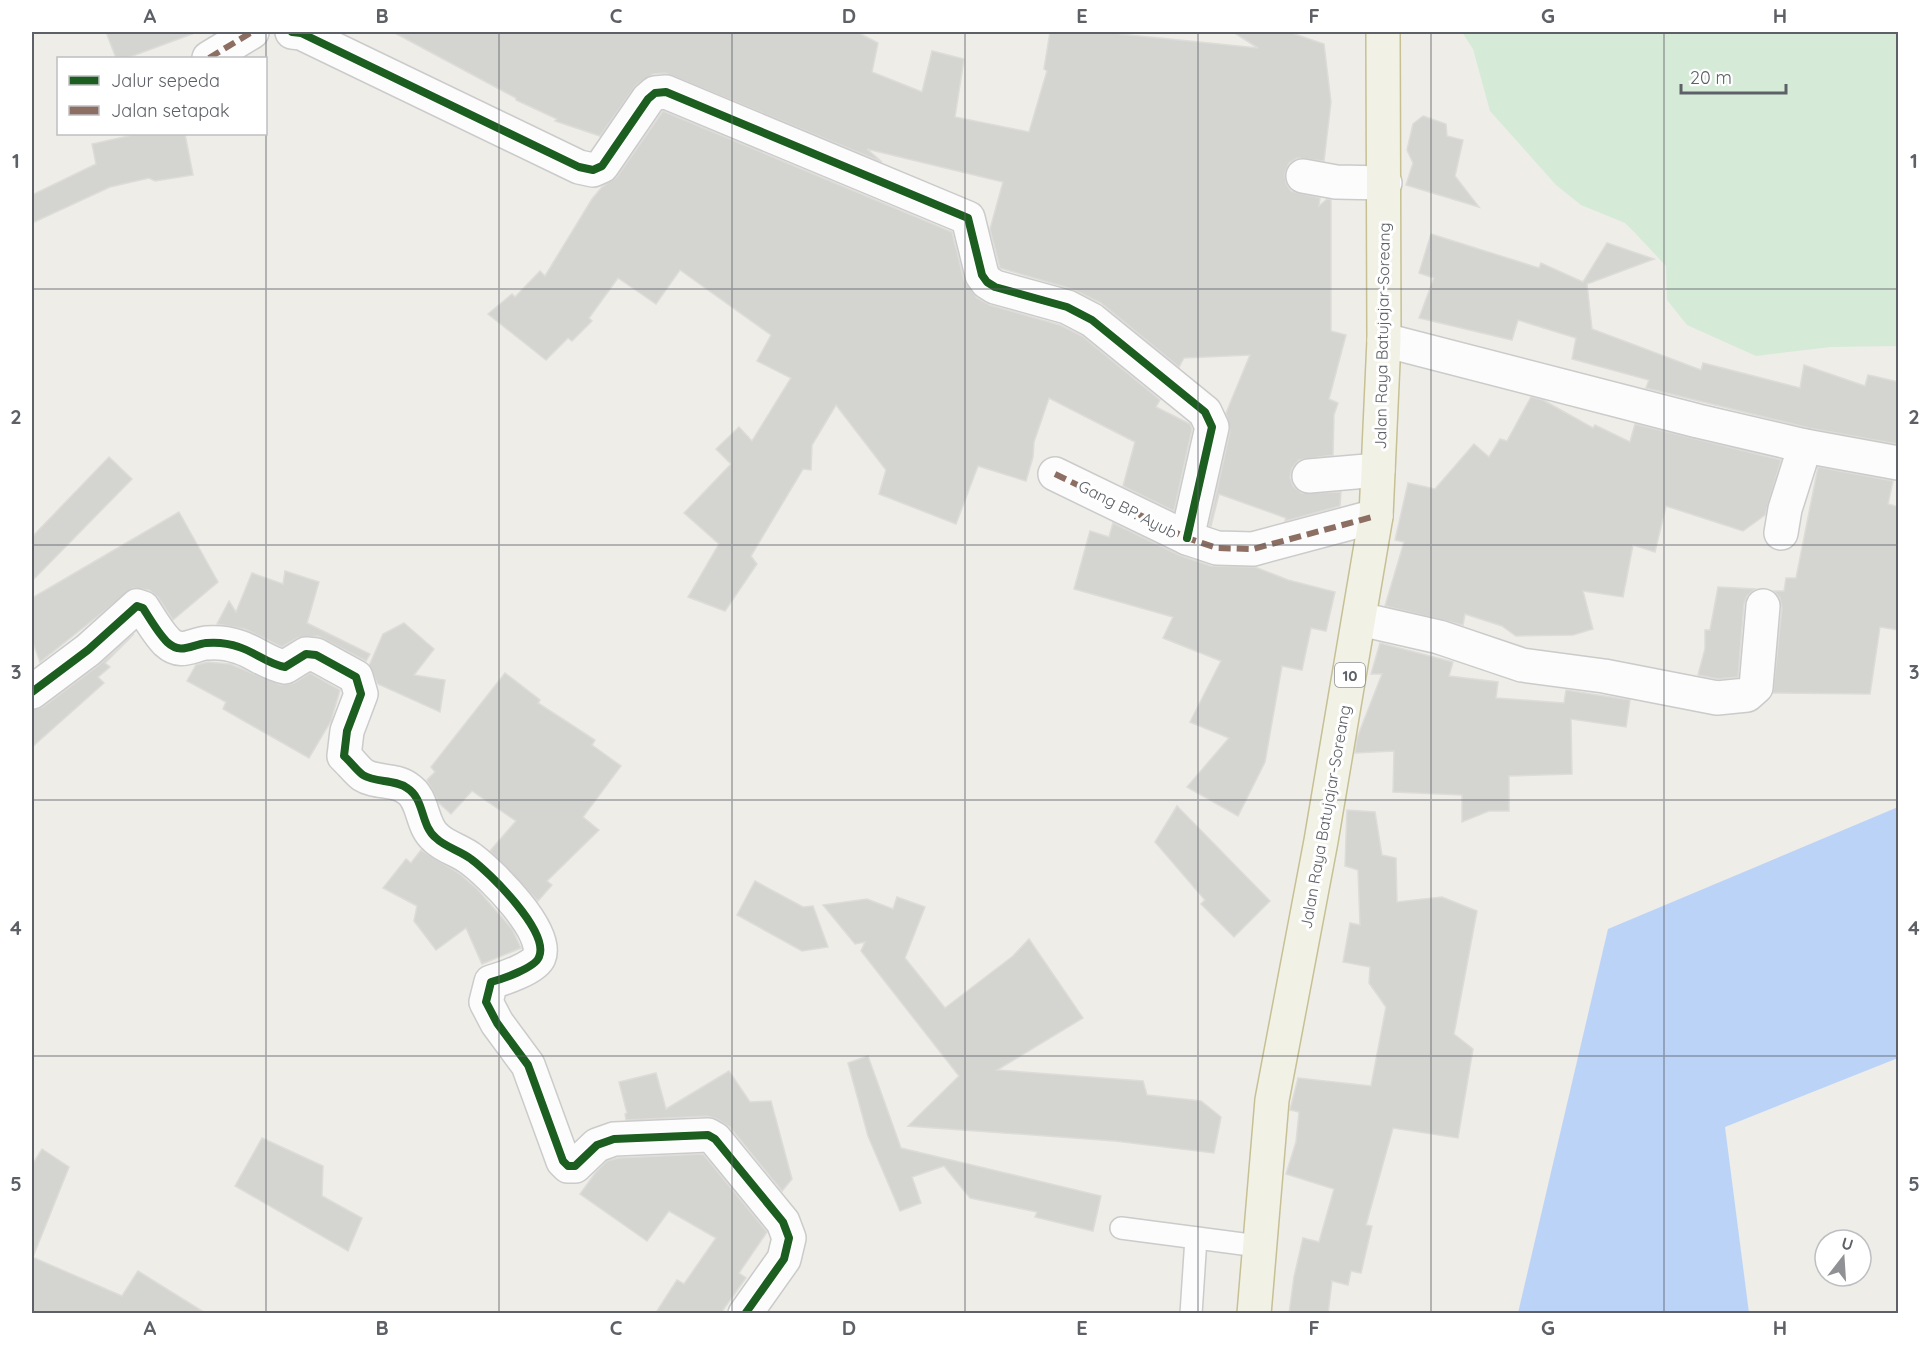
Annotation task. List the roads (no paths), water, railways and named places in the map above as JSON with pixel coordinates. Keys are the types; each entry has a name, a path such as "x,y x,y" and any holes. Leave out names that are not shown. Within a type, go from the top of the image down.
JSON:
{"highway":[{"name":"Jalan Raya Batujajar-Soreang","path":"1254,1314 1272,1100 1360,619 1376,516 1384,340 1383,32"}],"street":[{"path":"211,57 252,32"},
{"path":"292,32 301,33 579,167 593,170 602,166 648,99 654,93 666,92 969,218 982,274 987,282 995,287 1067,307 1092,320 1205,412 1212,427 1187,538"},
{"path":"1303,176 1336,182 1385,183"},
{"path":"1384,340 1805,446 1899,463"},
{"path":"1781,533 1785,509 1805,446"},
{"path":"1309,476 1378,470"},
{"name":"Gang BP. Ayub","path":"1055,474 1187,538 1217,548 1254,549 1376,516"},
{"path":"32,692 88,651 137,606 143,608 166,642 176,648 185,650 204,643 222,643 240,647 273,665 285,668 306,654 316,655 356,677 361,694 348,731 344,756 363,775 399,784 417,795 426,824 436,838 474,860 524,912 535,933 540,948 540,957 534,964 491,982 486,1002 497,1023 528,1065 563,1161 568,1166 575,1166 597,1145 614,1138 708,1135 716,1139 783,1222 789,1238 784,1259 745,1314"},
{"path":"1360,619 1439,637 1522,665 1594,674 1717,698 1747,695 1756,687 1763,606"}],"lane":[{"path":"1121,1228 1258,1246"},
{"path":"1191,1314 1196,1238"}],"water":[{"path":"1898,807 1898,1058 1725,1127 1749,1313 1518,1313 1608,929"}]}
